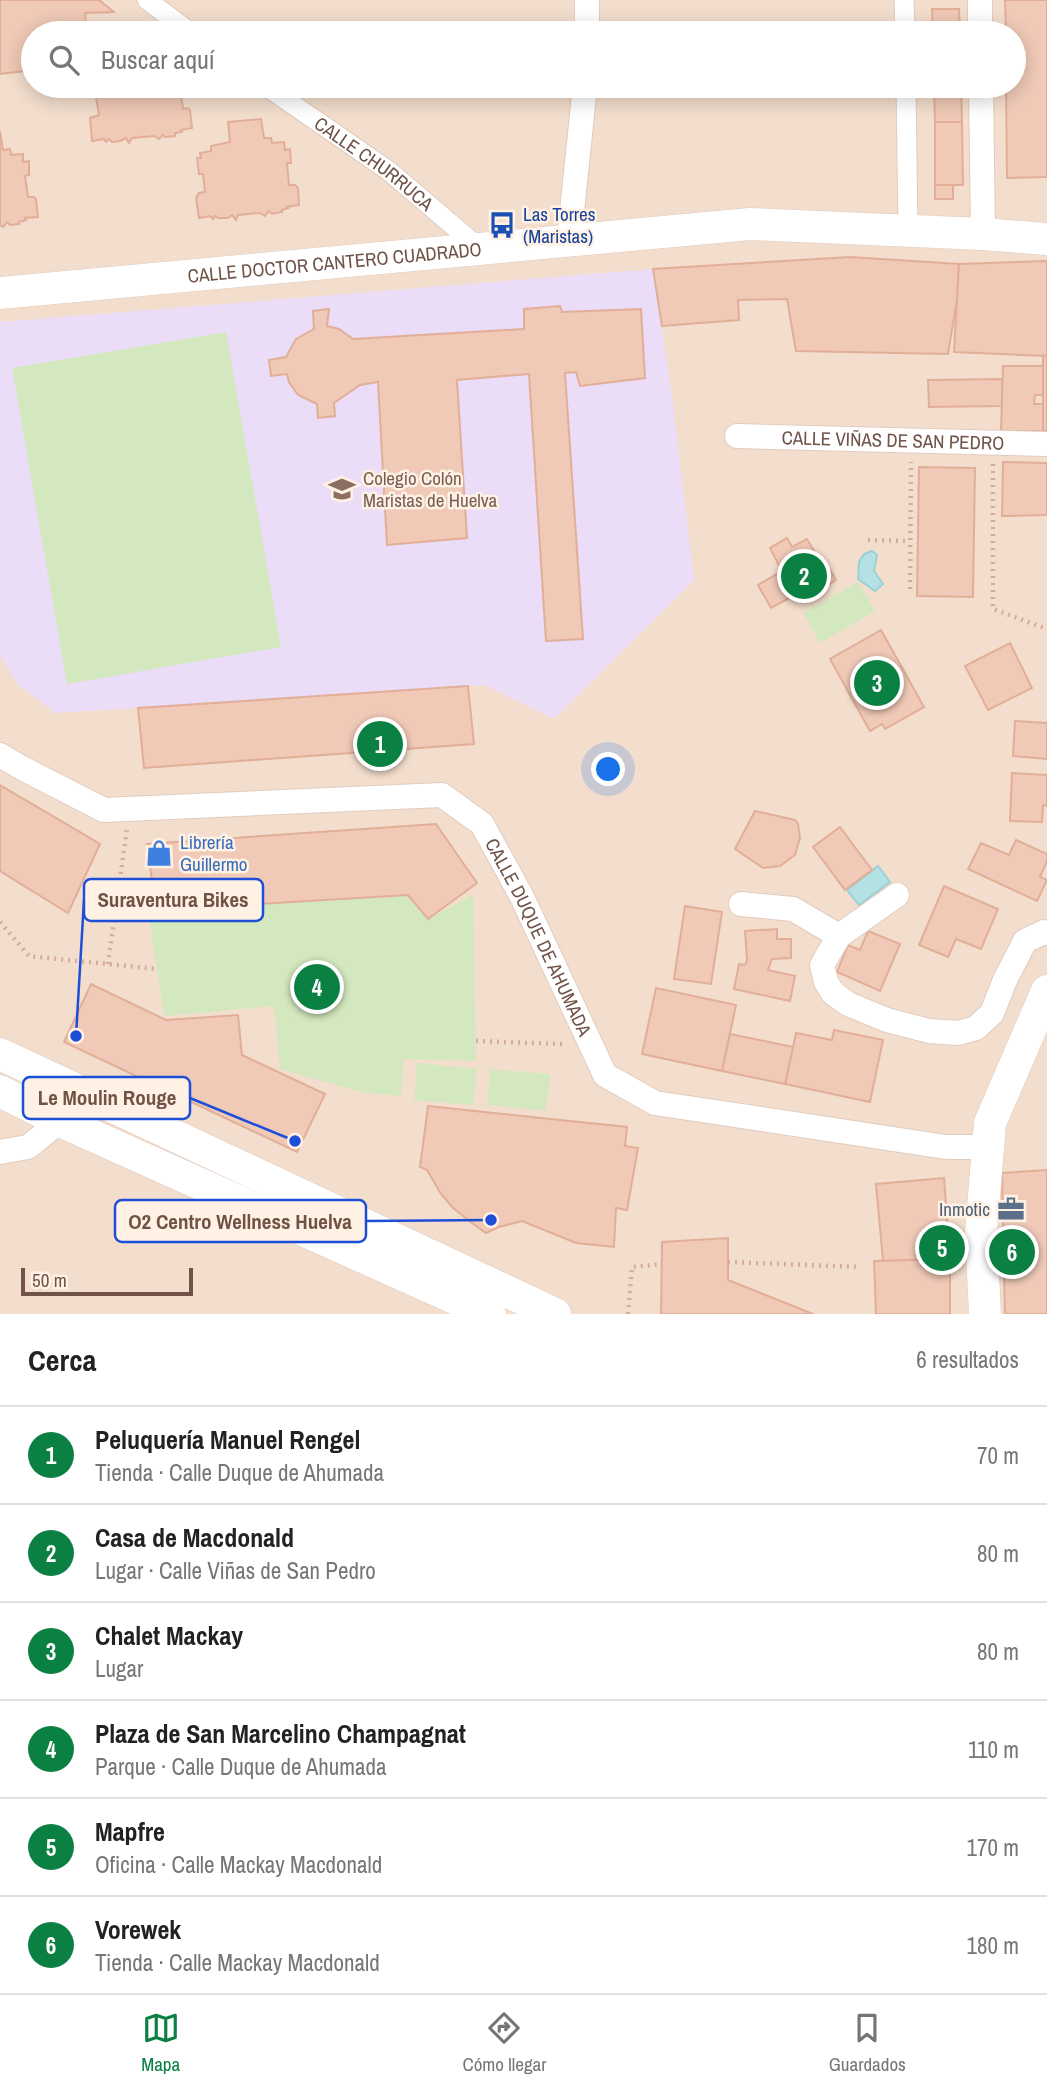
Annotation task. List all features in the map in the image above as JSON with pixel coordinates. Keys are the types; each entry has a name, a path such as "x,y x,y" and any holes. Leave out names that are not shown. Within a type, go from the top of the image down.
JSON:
{"street":[{"path":"147,0 175,21"},
{"path":"587,0 587,21"},
{"path":"904,0 905,21"},
{"path":"980,0 980,21"},
{"name":"CALLE CHURRUCA","path":"283,98 389,171 478,247"},
{"path":"569,240 584,98"},
{"path":"906,98 908,230"},
{"path":"981,98 983,234"},
{"name":"CALLE DOCTOR CANTERO CUADRADO","path":"0,293 750,224 1047,239"},
{"name":"CALLE VIÑAS DE SAN PEDRO","path":"737,436 1047,444"},
{"name":"CALLE DUQUE DE AHUMADA","path":"0,755 104,810 442,795 482,824 522,897 605,1075 655,1103 946,1147 988,1147"},
{"path":"897,895 839,936 822,965 826,982 833,993 848,1004 887,1020 929,1031 958,1033 976,1028 992,1013 1005,980 1026,941 1047,933"},
{"path":"741,904 793,909 839,936"},
{"path":"985,1314 981,1233 990,1123 1047,992"},
{"path":"0,1055 555,1314"},
{"path":"0,1091 60,1121 490,1314"},
{"path":"0,1152 27,1147 60,1121"}],"path":[{"path":"910,589 911,440"},
{"path":"993,442 993,609 1047,629"},
{"path":"868,540 910,541"},
{"path":"108,964 130,808"},
{"path":"0,922 29,956 157,968"},
{"path":"476,1041 564,1044"},
{"path":"729,1262 860,1267"},
{"path":"628,1314 632,1267 662,1264"}],"shaded area":[{"path":"0,0 1047,0 1047,1314 0,1314"},
{"name":"Colegio Colón Maristas de Huelva","path":"653,269 672,397 694,580 554,719 485,685 56,713 17,684 0,655 0,322"}],"green space":[{"path":"226,332 281,647 67,684 12,368"},
{"path":"858,582 875,611 820,643 803,613"},
{"path":"408,895 428,919 473,895 476,1061 404,1059 401,1096 361,1092 280,1069 274,1006 164,1016 148,910"},
{"path":"417,1063 477,1069 473,1105 414,1100"},
{"path":"490,1069 550,1074 546,1111 487,1105"}],"water":[{"path":"872,551 877,555 874,571 883,584 875,591 858,579 859,562 864,554"},
{"path":"878,866 890,882 859,905 847,890"}],"building":[{"path":"0,0 99,0 114,12 85,13 86,21 21,21 21,71 0,74"},
{"path":"1005,0 1047,0 1047,177 1007,178 1006,98 1026,98 1026,21 1006,21"},
{"path":"932,9 959,9 960,21 932,21"},
{"path":"96,98 182,98 183,109 190,110 192,128 181,130 182,132 175,133 175,136 163,135 159,139 154,136 132,138 129,143 126,138 112,142 109,139 106,142 104,139 92,141 90,118 99,115"},
{"path":"934,98 961,98 962,122 935,122"},
{"path":"261,119 264,138 271,138 272,143 284,142 285,150 290,149 291,163 287,163 289,185 298,188 299,205 272,214 269,211 265,216 260,213 238,215 236,220 232,215 228,218 199,218 196,198 199,193 205,192 203,174 199,174 197,158 201,158 200,153 211,151 211,146 230,142 228,122"},
{"path":"935,122 962,122 963,185 935,185"},
{"path":"0,131 3,150 10,149 11,155 23,154 23,162 29,161 29,175 25,176 28,197 36,199 38,217 25,218 26,220 19,224 10,225 7,222 3,227 0,225"},
{"path":"935,185 953,185 953,199 935,199"},
{"path":"850,257 959,264 957,300 948,354 796,351 787,299 738,300 739,320 662,326 653,269"},
{"path":"1047,261 1047,356 954,352 959,264"},
{"path":"560,306 562,312 641,309 645,378 580,386 576,372 565,373 583,639 546,641 529,374 457,380 467,538 387,545 378,382 360,385 334,403 335,416 318,418 317,404 298,395 287,374 271,376 269,360 286,357 296,339 314,329 313,311 329,309 327,326 339,329 353,339 524,329 524,309"},
{"path":"1043,355 1047,356 1047,431 1043,431"},
{"path":"1003,366 1043,366 1043,395 1035,395 1034,404 1043,404 1043,431 1001,431"},
{"path":"1002,379 1002,406 929,407 928,380"},
{"path":"1003,462 1047,463 1047,515 1002,516"},
{"path":"919,467 975,468 973,597 917,596"},
{"path":"787,538 792,547 807,539 820,561 824,559 836,580 825,587 821,581 771,608 758,585 782,571 770,548"},
{"path":"881,630 924,707 885,729 882,724 870,731 830,659"},
{"path":"1010,643 1032,688 988,710 965,666"},
{"path":"468,686 474,744 144,768 138,708"},
{"path":"1015,721 1047,723 1047,759 1013,756"},
{"path":"1012,773 1047,775 1047,806 1043,805 1042,822 1010,821"},
{"path":"0,785 100,844 68,913 0,871"},
{"path":"755,811 795,820 798,824 800,838 795,855 780,866 763,868 735,849"},
{"path":"436,824 477,883 428,919 408,895 156,910 147,844"},
{"path":"840,827 872,870 845,890 813,847"},
{"path":"1016,840 1047,854 1040,877 1047,880 1037,901 968,869 981,843 1009,855"},
{"path":"944,886 998,909 981,949 956,939 948,957 919,945"},
{"path":"685,906 722,912 711,984 674,979"},
{"path":"777,929 777,939 791,939 791,958 772,959 768,970 795,976 790,1001 734,989 739,964 745,965 747,960 745,931"},
{"path":"868,931 900,944 880,991 837,972 848,945 860,950"},
{"path":"91,984 166,1020 238,1015 242,1055 325,1094 297,1152 64,1042"},
{"path":"656,988 736,1005 722,1071 642,1054"},
{"path":"834,1030 883,1040 870,1102 785,1084 796,1033 832,1040"},
{"path":"730,1034 793,1047 785,1084 722,1071"},
{"path":"428,1106 627,1127 625,1146 638,1148 627,1210 616,1208 614,1247 576,1243 522,1221 486,1233 472,1223 453,1208 427,1170 420,1167"},
{"path":"1047,1170 1047,1314 1005,1314 1002,1173"},
{"path":"944,1178 950,1259 883,1261 876,1184"},
{"path":"728,1238 728,1280 813,1314 661,1314 662,1242"},
{"path":"950,1259 950,1314 876,1314 874,1261"}],"place":[{"name":"Las Torres (Maristas)","path":"502,225"},
{"name":"Colegio Colón Maristas de Huelva","path":"342,489"},
{"name":"Casa de Macdonald","path":"804,576"},
{"name":"Chalet Mackay","path":"877,683"},
{"name":"Peluquería Manuel Rengel","path":"380,744"},
{"name":"Librería Guillermo","path":"159,853"},
{"name":"Plaza de San Marcelino Champagnat","path":"317,987"},
{"name":"Suraventura Bikes","path":"76,1036"},
{"name":"Le Moulin Rouge","path":"295,1141"},
{"name":"Inmotic","path":"1011,1209"},
{"name":"O2 Centro Wellness Huelva","path":"491,1220"},
{"name":"Mapfre","path":"942,1248"},
{"name":"Vorewek","path":"1012,1252"}]}
